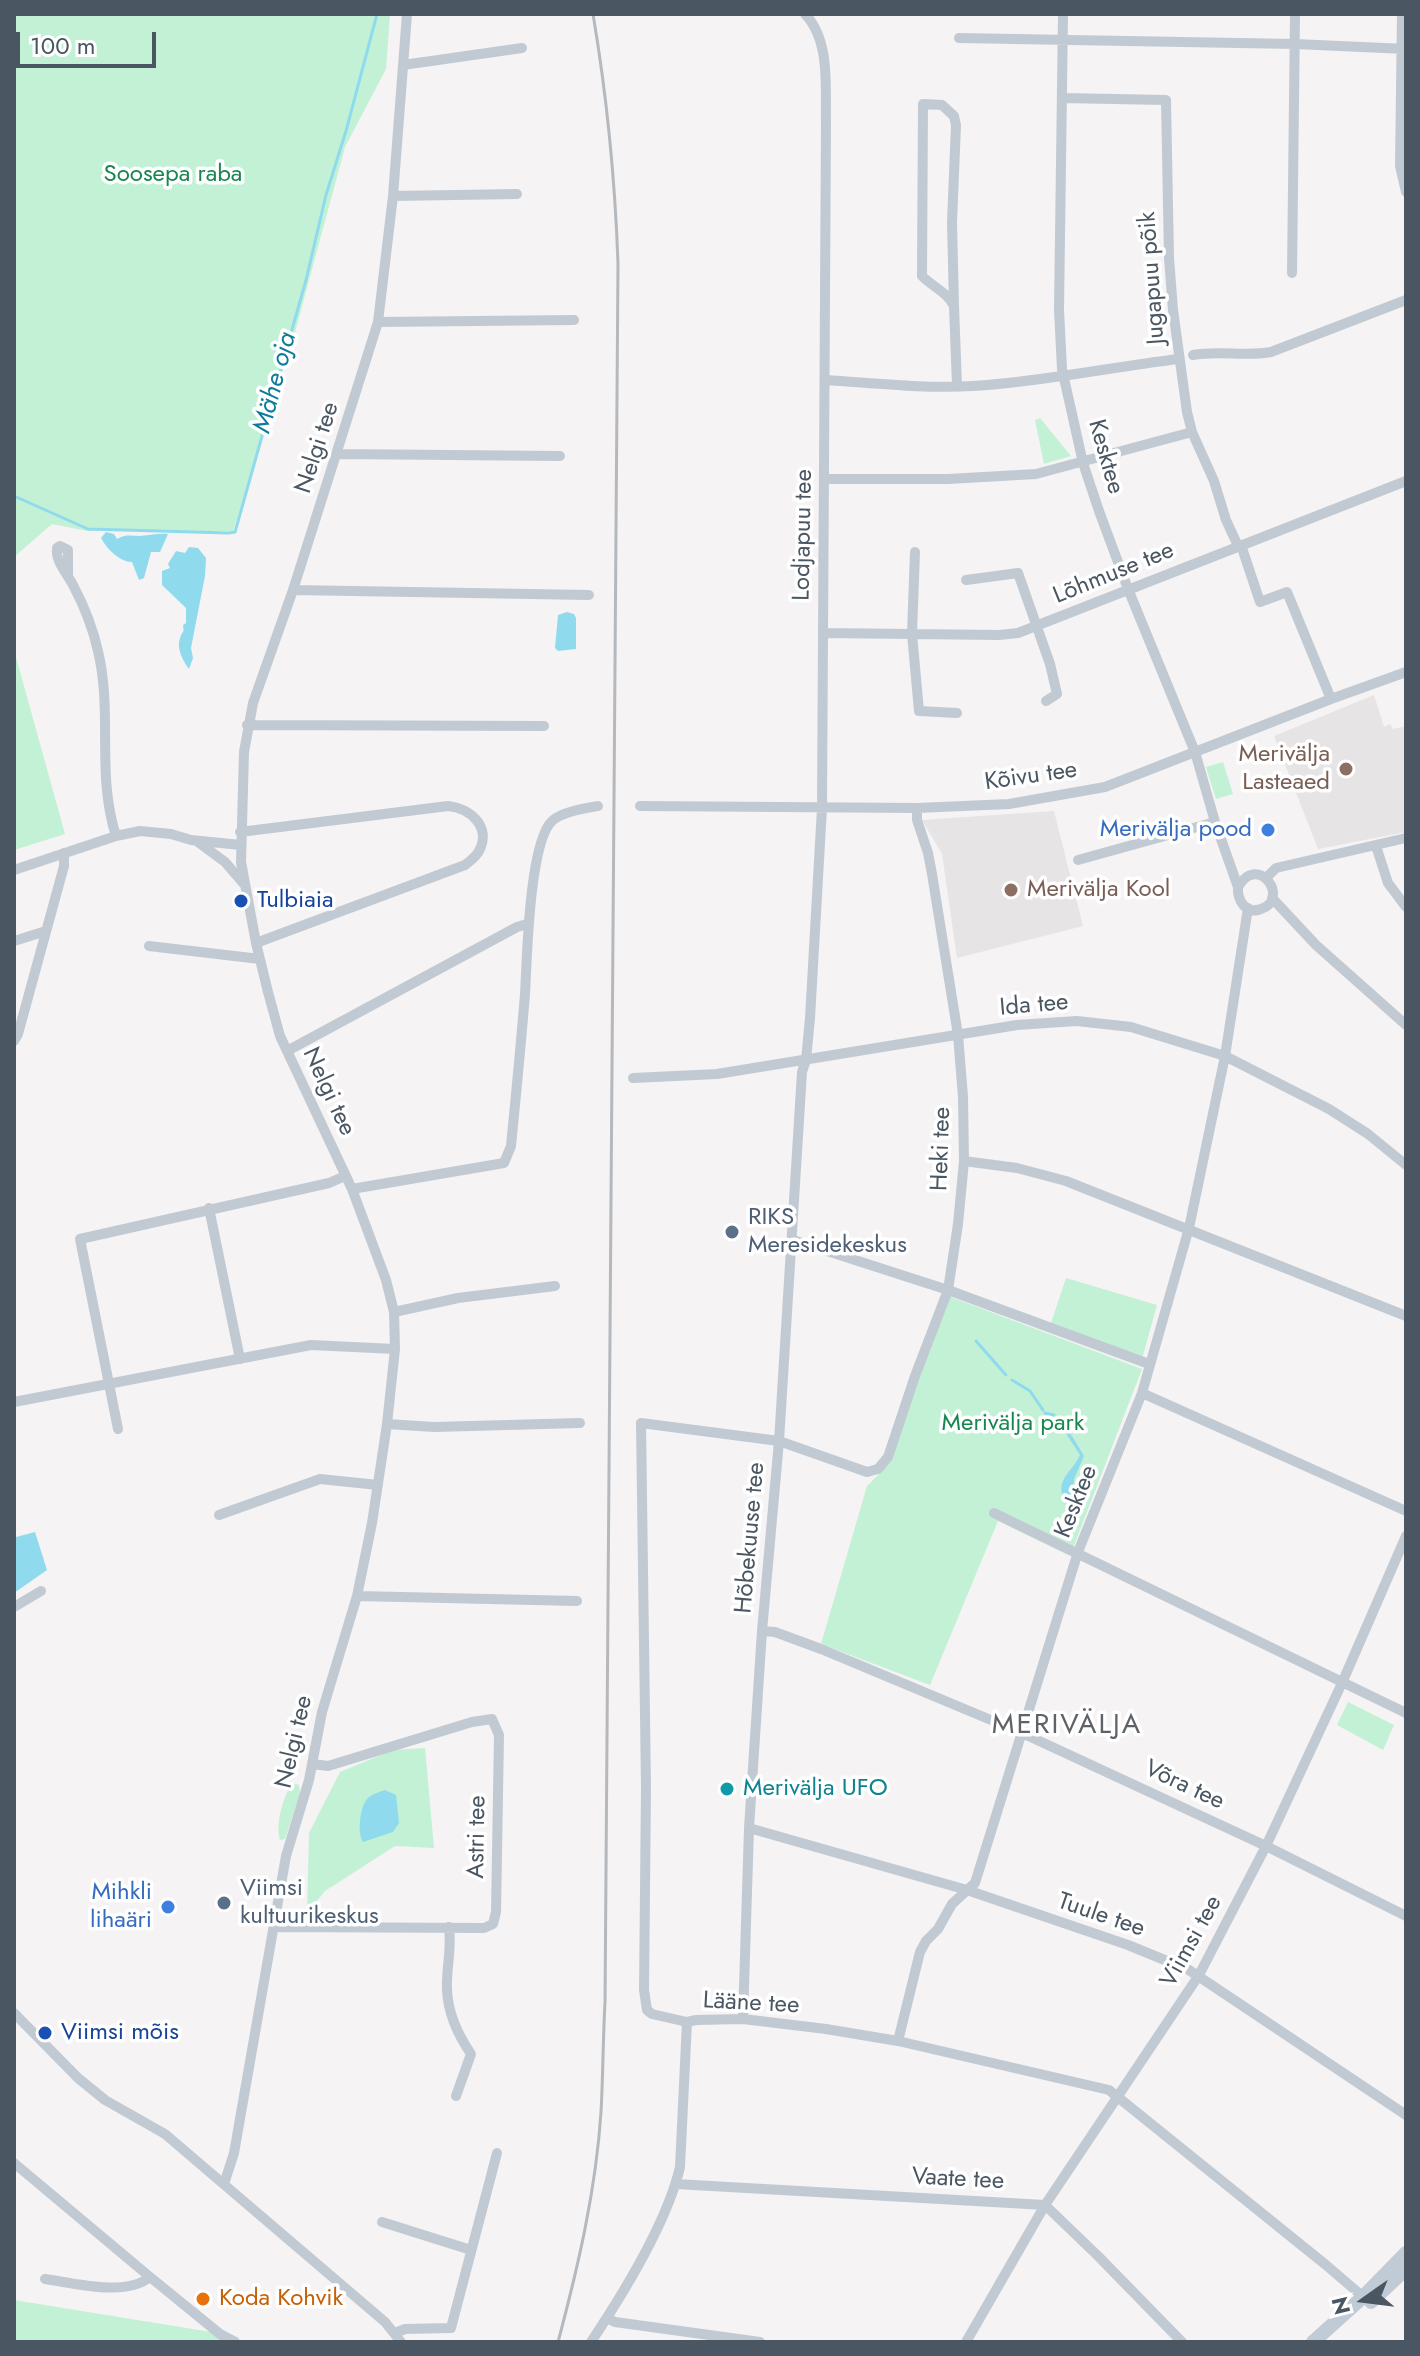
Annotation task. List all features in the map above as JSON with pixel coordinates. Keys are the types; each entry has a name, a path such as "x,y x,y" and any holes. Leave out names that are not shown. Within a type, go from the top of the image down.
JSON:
{"main road":[{"path":"1326,2342 1406,2253"},
{"path":"1313,2342 1406,2269"}],"street":[{"name":"Nelgi tee","path":"224,2184 234,2153 286,1856 309,1780 322,1712 357,1596 378,1485 395,1349 394,1312 386,1280 352,1189 280,1036 260,959 244,884 240,832 244,752 253,703 338,454 378,322 393,196 407,14"},
{"name":"Kesktee","path":"1063,14 1059,310 1063,376 1083,463 1128,589 1195,752 1238,887"},
{"path":"1292,273 1295,14"},
{"path":"1402,14 1404,48 1400,166 1406,192"},
{"name":"Lodjapuu tee","path":"806,1060 822,808 822,531 826,380 824,58 809,15"},
{"path":"959,38 1404,48"},
{"path":"403,65 522,48"},
{"name":"Jugapuu põik","path":"1062,98 1166,100 1169,258 1179,359 1192,432 1260,602 1287,592 1331,699"},
{"path":"954,306 949,296 922,276 923,104 942,105 954,116 952,222 957,386"},
{"path":"393,196 517,194"},
{"path":"1193,355 1207,352 1258,355 1271,352 1406,300"},
{"path":"378,322 574,320"},
{"path":"826,380 957,386 1063,376 1179,359"},
{"path":"825,479 948,479 1036,474 1192,432"},
{"path":"338,454 560,456"},
{"name":"Lõhmuse tee","path":"823,633 1018,633 1406,481"},
{"path":"915,552 912,634 919,711 957,713"},
{"path":"966,580 1018,573 1050,664 1057,694 1046,701"},
{"path":"68,576 98,649 105,705 104,777 108,810 116,836"},
{"path":"293,590 589,595"},
{"name":"Kõivu tee","path":"640,806 917,808 1009,804 1105,787 1406,672"},
{"path":"247,725 544,726"},
{"path":"240,832 448,806 469,811 482,833 479,850 465,865 256,943"},
{"path":"352,1189 504,1163 511,1146 525,992 527,924 540,844 552,821 573,811 598,806"},
{"name":"Heki tee","path":"779,1441 867,1472 878,1469 888,1457 948,1290 964,1161 963,1097 958,1035 935,886 917,820 917,808"},
{"path":"1078,860 1215,822"},
{"path":"14,870 116,836 147,831 197,841 241,845"},
{"path":"1266,878 1276,868 1406,838"},
{"path":"197,841 225,862 244,884"},
{"path":"1376,846 1388,883 1406,907"},
{"path":"14,1041 64,866 64,853"},
{"path":"1250,875 1266,878 1272,887 1272,898 1266,907 1248,908 1238,898 1241,882 1250,875"},
{"path":"1272,898 1316,945 1406,1025"},
{"name":"Kesktee","path":"898,2041 920,1952 952,1904 975,1883 1078,1552 1142,1393 1189,1228 1225,1056 1248,908"},
{"path":"287,1051 527,924"},
{"path":"14,941 46,931"},
{"path":"149,946 260,959"},
{"name":"Ida tee","path":"633,1078 717,1074 1017,1025 1077,1021 1131,1027 1225,1056 1329,1109 1368,1134 1406,1165"},
{"name":"Hõbekuuse tee","path":"743,2019 749,1828 779,1441 802,1072 806,1060"},
{"path":"964,1161 1017,1168 1066,1181 1406,1316"},
{"path":"118,1429 80,1239 329,1183 345,1176"},
{"path":"209,1208 240,1359"},
{"path":"793,1240 948,1290 1149,1364"},
{"path":"394,1312 458,1298 555,1286"},
{"path":"14,1402 311,1345 395,1349"},
{"path":"1142,1393 1406,1511"},
{"path":"387,1424 434,1427 580,1423"},
{"name":"Lääne tee","path":"779,1441 641,1423 646,1788 644,1990 647,2010 687,2022 743,2019 898,2041 1109,2090 1366,2300"},
{"path":"219,1515 320,1479 378,1485"},
{"path":"994,1513 1406,1713"},
{"name":"Viimsi tee","path":"966,2342 1045,2205 1199,1975 1266,1846 1405,1539"},
{"path":"14,1607 41,1591"},
{"path":"357,1596 577,1601"},
{"name":"Võra tee","path":"762,1631 775,1632 821,1649 1022,1733 1266,1846 1406,1916"},
{"name":"Astri tee","path":"274,1927 484,1928 493,1924 496,1912 499,1735 492,1719 472,1722 328,1766 312,1764"},
{"name":"Tuule tee","path":"749,1828 967,1890 1124,1944 1199,1975 1406,2115"},
{"path":"449,1927 451,1943 447,1991 456,2032 471,2054 456,2096"},
{"path":"14,2013 68,2070 105,2100 165,2134 385,2322 398,2338 405,2329 451,2328 497,2153"},
{"path":"591,2342 645,2253 676,2184 680,2167 687,2022"},
{"path":"14,2163 220,2334 235,2342"},
{"name":"Vaate tee","path":"676,2184 1045,2205"},
{"path":"1045,2205 1098,2256 1176,2340"},
{"path":"382,2222 471,2250"},
{"path":"45,2279 125,2287 141,2284 150,2277"},
{"path":"607,2318 615,2322 760,2342"}],"shaded area":[{"name":"Merivälja Lasteaed","path":"1374,695 1384,727 1390,724 1393,729 1406,726 1406,832 1318,849 1274,736"},
{"name":"Merivälja Kool","path":"1054,811 1083,926 957,958 942,854 922,820"}],"green space":[{"name":"Soosepa raba","path":"14,14 390,14 386,69 345,147 294,336 233,531 87,531 52,524 14,557"},
{"path":"1040,418 1071,456 1044,464 1035,420"},
{"path":"14,650 65,834 14,850"},
{"path":"1223,762 1233,794 1216,799 1206,767"},
{"path":"1066,1278 1157,1305 1142,1359 1050,1326"},
{"name":"Merivälja park","path":"948,1296 1142,1369 1070,1556 998,1521 930,1685 821,1644 867,1486 886,1467"},
{"path":"1348,1702 1394,1725 1383,1750 1337,1725"},
{"path":"425,1748 434,1848 395,1846 325,1891 307,1913 309,1833 340,1772 393,1750"},
{"path":"292,1783 299,1785 300,1794 285,1839 280,1840 278,1827 281,1811"},
{"path":"14,2300 211,2332 227,2342 14,2342"}],"water":[{"path":"106,532 114,534 117,539 123,536 168,534 160,552 151,552 144,578 139,580 132,562 118,557 101,538"},
{"path":"189,547 198,548 206,558 189,669 179,646 186,623 186,608 162,585 162,571 170,568 168,564 176,551 185,553"},
{"path":"567,612 576,618 576,649 558,651 555,648 558,615"},
{"path":"1054,1415 1084,1456 1074,1479 1070,1503 1065,1503 1061,1488 1080,1455"},
{"path":"35,1532 47,1570 14,1593 14,1540"},
{"path":"385,1790 396,1795 399,1823 393,1832 363,1842 360,1827 365,1803 371,1796"}],"waterway":[{"name":"Mähe oja","path":"14,496 88,529 235,532 377,14"},
{"path":"976,1341 1006,1375"},
{"path":"1012,1380 1030,1391 1043,1410"},
{"path":"1045,1413 1054,1415"}],"railway":[{"path":"558,2342 579,2257 595,2170 601,2112 605,2002 618,263 610,138 593,14"}],"place":[{"name":"Merivälja Lasteaed","path":"1346,769"},
{"name":"Merivälja pood","path":"1268,830"},
{"name":"Merivälja Kool","path":"1011,890"},
{"name":"Tulbiaia","path":"241,901"},
{"name":"RIKS Meresidekeskus","path":"732,1232"},
{"name":"Merivälja UFO","path":"727,1789"},
{"name":"Viimsi kultuurikeskus","path":"224,1903"},
{"name":"Mihkli lihaäri","path":"168,1907"},
{"name":"Viimsi mõis","path":"45,2033"},
{"name":"Koda Kohvik","path":"203,2299"}],"district":[{"name":"MERIVÄLJA","path":"1067,1726"}]}
